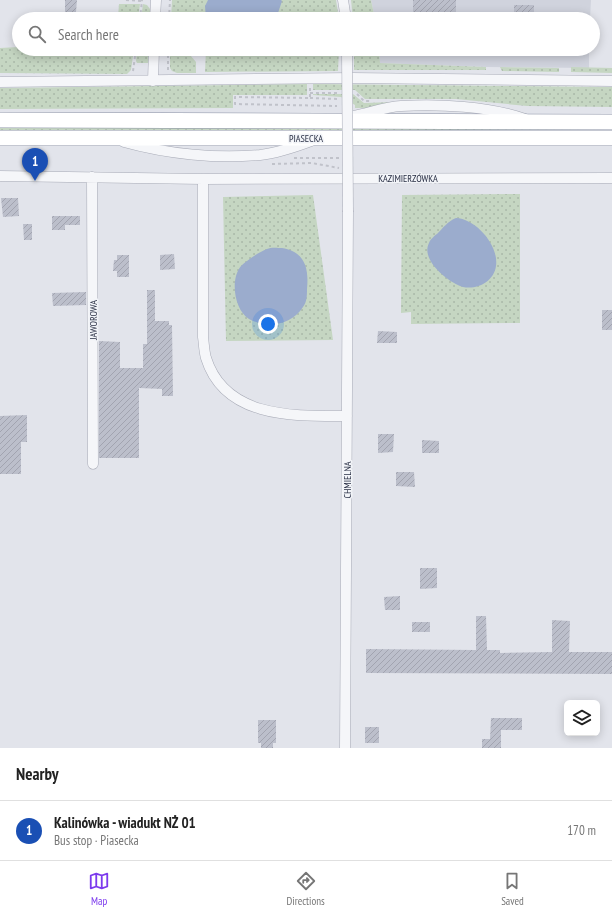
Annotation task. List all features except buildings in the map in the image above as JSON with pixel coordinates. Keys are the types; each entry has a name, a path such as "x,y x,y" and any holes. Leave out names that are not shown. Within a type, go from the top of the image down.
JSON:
{"highway":[{"name":"PIASECKA","path":"0,120 612,122"},
{"name":"PIASECKA","path":"0,138 612,138"}],"street":[{"path":"155,12 156,0"},
{"path":"343,0 345,12"},
{"path":"153,81 154,56"},
{"name":"CHMIELNA","path":"345,748 348,212 347,56"},
{"path":"0,82 352,78 612,81"},
{"name":"KAZIMIERZÓWKA","path":"0,176 203,179 612,178"},
{"name":"JAWOROWA","path":"92,177 94,464"},
{"path":"203,179 203,337 206,358 217,380 237,399 252,407 270,413 347,416"}],"path":[{"path":"126,0 142,1 141,12"},
{"path":"169,12 170,0"},
{"path":"131,74 135,56"},
{"path":"168,56 167,67 171,73"},
{"path":"310,98 310,93 340,93"},
{"path":"340,99 234,97 235,104 340,106"},
{"path":"312,163 312,158 343,158"},
{"path":"293,164 312,163 340,168"}],"shaded area":[{"path":"371,0 591,0 590,12 374,12"},
{"path":"380,56 589,56 589,68 486,67 380,63"}],"green space":[{"path":"172,0 336,0 338,12 171,12"},
{"path":"351,0 371,0 374,12 352,12"},
{"path":"119,4 140,4 139,12 118,12"},
{"path":"143,4 147,5 150,12 142,12"},
{"path":"12,47 12,56 133,56 131,70 127,74 0,73 0,48"},
{"path":"136,56 148,56 148,63 137,63"},
{"path":"170,56 191,56 196,62 196,73 177,73 172,71 170,68"},
{"path":"206,56 339,56 338,71 205,72"},
{"path":"354,56 380,56 380,63 486,67 486,70 354,70"},
{"path":"500,67 559,68 559,72 502,71"},
{"path":"571,67 612,68 612,73 571,72"},
{"path":"307,84 307,95 233,95 233,108 0,109 0,88"},
{"path":"313,84 612,87 612,107 527,106 456,99 365,99 355,90 313,90"},
{"path":"313,94 353,94 364,103 395,102 368,108 355,108 355,105 341,97"},
{"path":"0,128 612,128 612,131 0,132"},
{"path":"520,194 520,323 411,324 411,312 401,313 402,195"},
{"path":"313,195 333,340 226,341 223,197"}],"water":[{"path":"208,0 282,1 278,12 205,12 205,6"},
{"path":"456,218 464,219 478,228 485,234 494,250 496,258 495,271 489,280 480,286 469,288 457,285 437,270 429,256 427,250 430,241 448,223"},
{"path":"270,248 282,248 296,253 304,262 307,274 307,296 305,303 298,313 292,318 279,324 263,324 256,322 244,315 237,302 235,286 238,272 241,266 260,252"}],"place":[{"name":"Kalinówka - wiadukt NŻ 01","path":"35,181"}]}
